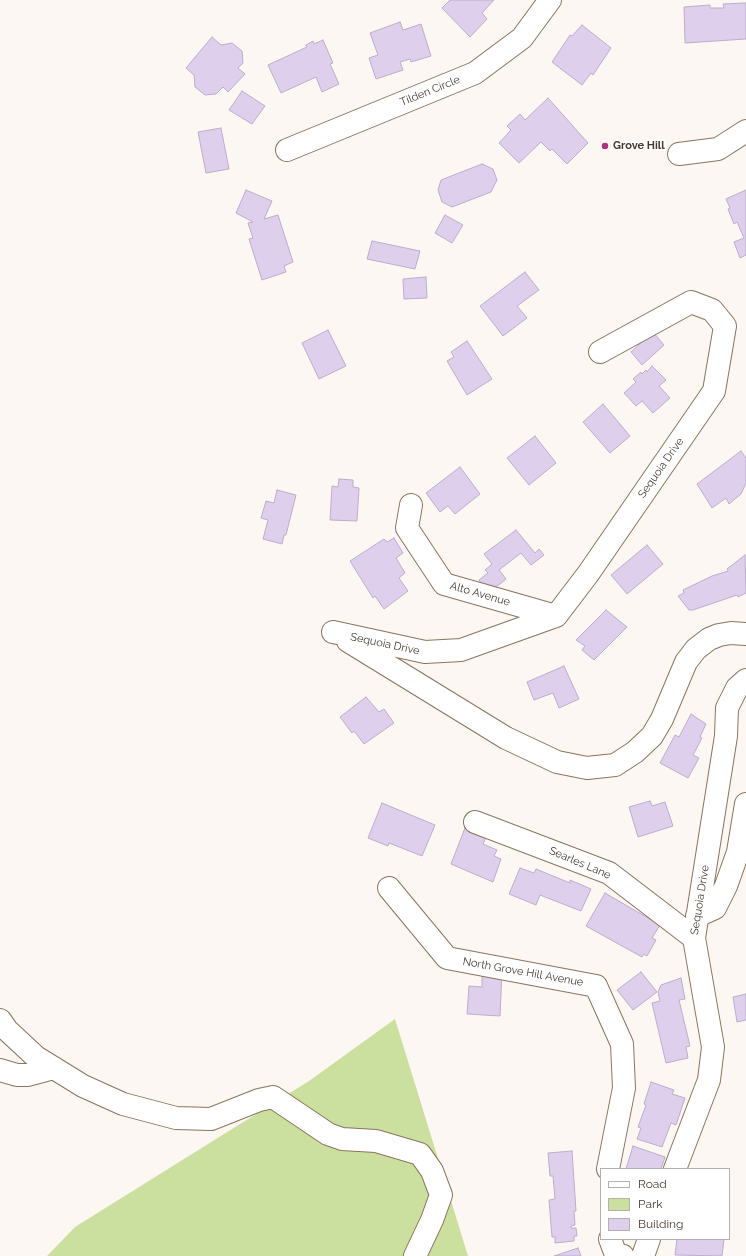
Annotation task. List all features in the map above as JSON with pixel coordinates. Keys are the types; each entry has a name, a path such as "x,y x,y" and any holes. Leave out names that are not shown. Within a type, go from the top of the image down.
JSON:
{"street":[{"name":"Tilden Circle","path":"287,150 475,73 522,38 550,0"},
{"path":"679,154 718,149 746,131"},
{"name":"Sequoia Drive","path":"600,352 691,302 712,310 725,326 714,391 588,574 556,616 461,650 425,652 333,632 506,738 557,762 587,768 615,765 635,752 652,736 662,719 686,662 696,649 709,639 719,635 731,633 746,634"},
{"name":"Alto Avenue","path":"411,505 407,528 444,584 556,616"},
{"name":"Sequoia Drive","path":"675,1168 708,1080 713,1047 694,938 726,736 726,708 737,688 746,680"},
{"path":"697,916 715,908 726,886 738,852 746,804"},
{"name":"Searles Lane","path":"475,822 610,873 694,938"},
{"name":"North Grove Hill Avenue","path":"389,888 447,958 596,986 622,1044 624,1088 608,1168"},
{"path":"0,1020 7,1030 36,1057 83,1086 123,1104 176,1118 211,1119 259,1100 273,1097 328,1134 342,1139 376,1141 420,1154 432,1171 441,1195 432,1220 415,1256"},
{"path":"0,1070 17,1075 28,1075 54,1068"},
{"path":"610,1240 616,1255 623,1256"},
{"path":"643,1256 649,1240"}],"green space":[{"path":"395,1019 468,1256 47,1256 75,1227 309,1081"}],"building":[{"path":"450,0 494,0 482,13 487,19 470,37 442,8"},
{"path":"746,3 746,39 685,43 684,7 710,5 710,8 724,8 723,4"},
{"path":"400,22 403,30 421,24 431,56 411,62 410,59 400,62 403,70 376,79 369,58 378,55 370,33"},
{"path":"582,25 611,48 593,75 591,73 582,85 552,62 570,35 572,36"},
{"path":"212,37 221,45 232,43 242,51 243,63 238,68 245,74 228,92 223,87 216,94 205,95 195,87 194,75 186,68"},
{"path":"323,40 333,63 330,64 339,84 322,92 316,77 281,93 268,65 307,47 306,45 313,41 314,44"},
{"path":"242,91 265,106 252,124 229,110"},
{"path":"548,98 588,143 567,164 552,149 550,151 541,142 519,163 499,143 511,130 507,126 520,114 525,120"},
{"path":"221,128 229,169 206,173 198,132"},
{"path":"482,164 493,169 497,180 491,192 452,207 442,202 438,190 441,180"},
{"path":"246,190 272,201 264,219 278,215 293,262 284,266 286,272 262,280 249,239 253,238 248,223 253,222 236,213"},
{"path":"746,190 746,255 740,258 734,242 744,238 737,222 734,224 726,199"},
{"path":"445,215 463,225 452,243 435,233"},
{"path":"372,241 420,251 415,269 367,259"},
{"path":"525,272 539,290 517,306 527,318 503,336 480,306"},
{"path":"426,277 427,298 404,299 403,279"},
{"path":"328,330 346,366 319,379 302,343"},
{"path":"653,332 664,345 642,365 631,352"},
{"path":"467,341 492,379 467,395 447,361 454,357 451,352"},
{"path":"652,366 666,380 659,386 670,398 653,413 642,401 636,406 624,393 636,382 633,379 641,372 642,374 646,370 647,372"},
{"path":"603,404 630,436 610,453 583,422"},
{"path":"535,436 556,463 529,485 507,458"},
{"path":"741,451 746,458 746,483 741,494 729,504 726,498 712,508 697,484"},
{"path":"460,467 480,494 455,514 448,506 440,512 426,493"},
{"path":"339,479 353,480 353,487 359,488 357,521 330,520 332,486 338,487"},
{"path":"277,490 296,495 286,535 284,535 282,544 263,539 268,520 261,518 266,501 274,503"},
{"path":"516,530 535,553 539,549 544,555 531,565 521,553 499,570 506,579 489,593 479,580 488,573 485,570 492,564 484,554"},
{"path":"394,538 403,553 396,558 405,573 399,578 408,591 384,609 375,596 373,598 350,561 384,539 387,542"},
{"path":"647,545 663,564 627,594 611,575"},
{"path":"745,555 746,593 738,597 737,595 693,610 689,610 678,596 684,593 683,590 712,576 728,571 727,569"},
{"path":"606,610 627,627 594,660 582,650 585,646 576,640"},
{"path":"564,666 579,699 559,708 553,693 534,700 527,682"},
{"path":"366,697 379,712 384,709 394,723 364,744 354,731 352,733 340,717"},
{"path":"691,714 706,724 700,737 702,738 693,755 699,758 688,778 660,763 675,735 679,737"},
{"path":"650,801 652,806 665,802 673,826 638,837 629,807"},
{"path":"382,803 435,825 422,856 389,843 388,846 368,838"},
{"path":"465,828 486,837 483,844 497,850 494,856 501,859 493,882 451,864"},
{"path":"520,868 534,873 536,869 570,883 570,880 591,889 581,911 540,895 536,905 509,894"},
{"path":"605,893 660,925 652,938 656,940 647,956 644,954 642,957 586,926"},
{"path":"482,969 502,971 500,1016 467,1014 469,986 482,987"},
{"path":"641,972 657,992 633,1010 617,990"},
{"path":"681,978 685,999 679,1000 690,1046 686,1047 688,1058 666,1063 652,1003 660,1001 658,992 661,985"},
{"path":"746,994 746,1020 737,1022 733,997"},
{"path":"651,1082 674,1090 672,1094 685,1098 676,1125 671,1123 662,1147 637,1139 641,1128 638,1127 646,1105 644,1104"},
{"path":"633,1146 665,1157 661,1168 626,1168"},
{"path":"572,1151 576,1211 574,1211 575,1225 571,1226 571,1228 576,1228 577,1236 574,1236 574,1241 555,1243 555,1237 552,1237 549,1200 555,1199 553,1176 550,1176 548,1153"},
{"path":"677,1240 724,1240 722,1256 675,1255"},
{"path":"578,1248 581,1256 554,1256"}],"place":[{"name":"Grove Hill","path":"605,146"}]}
